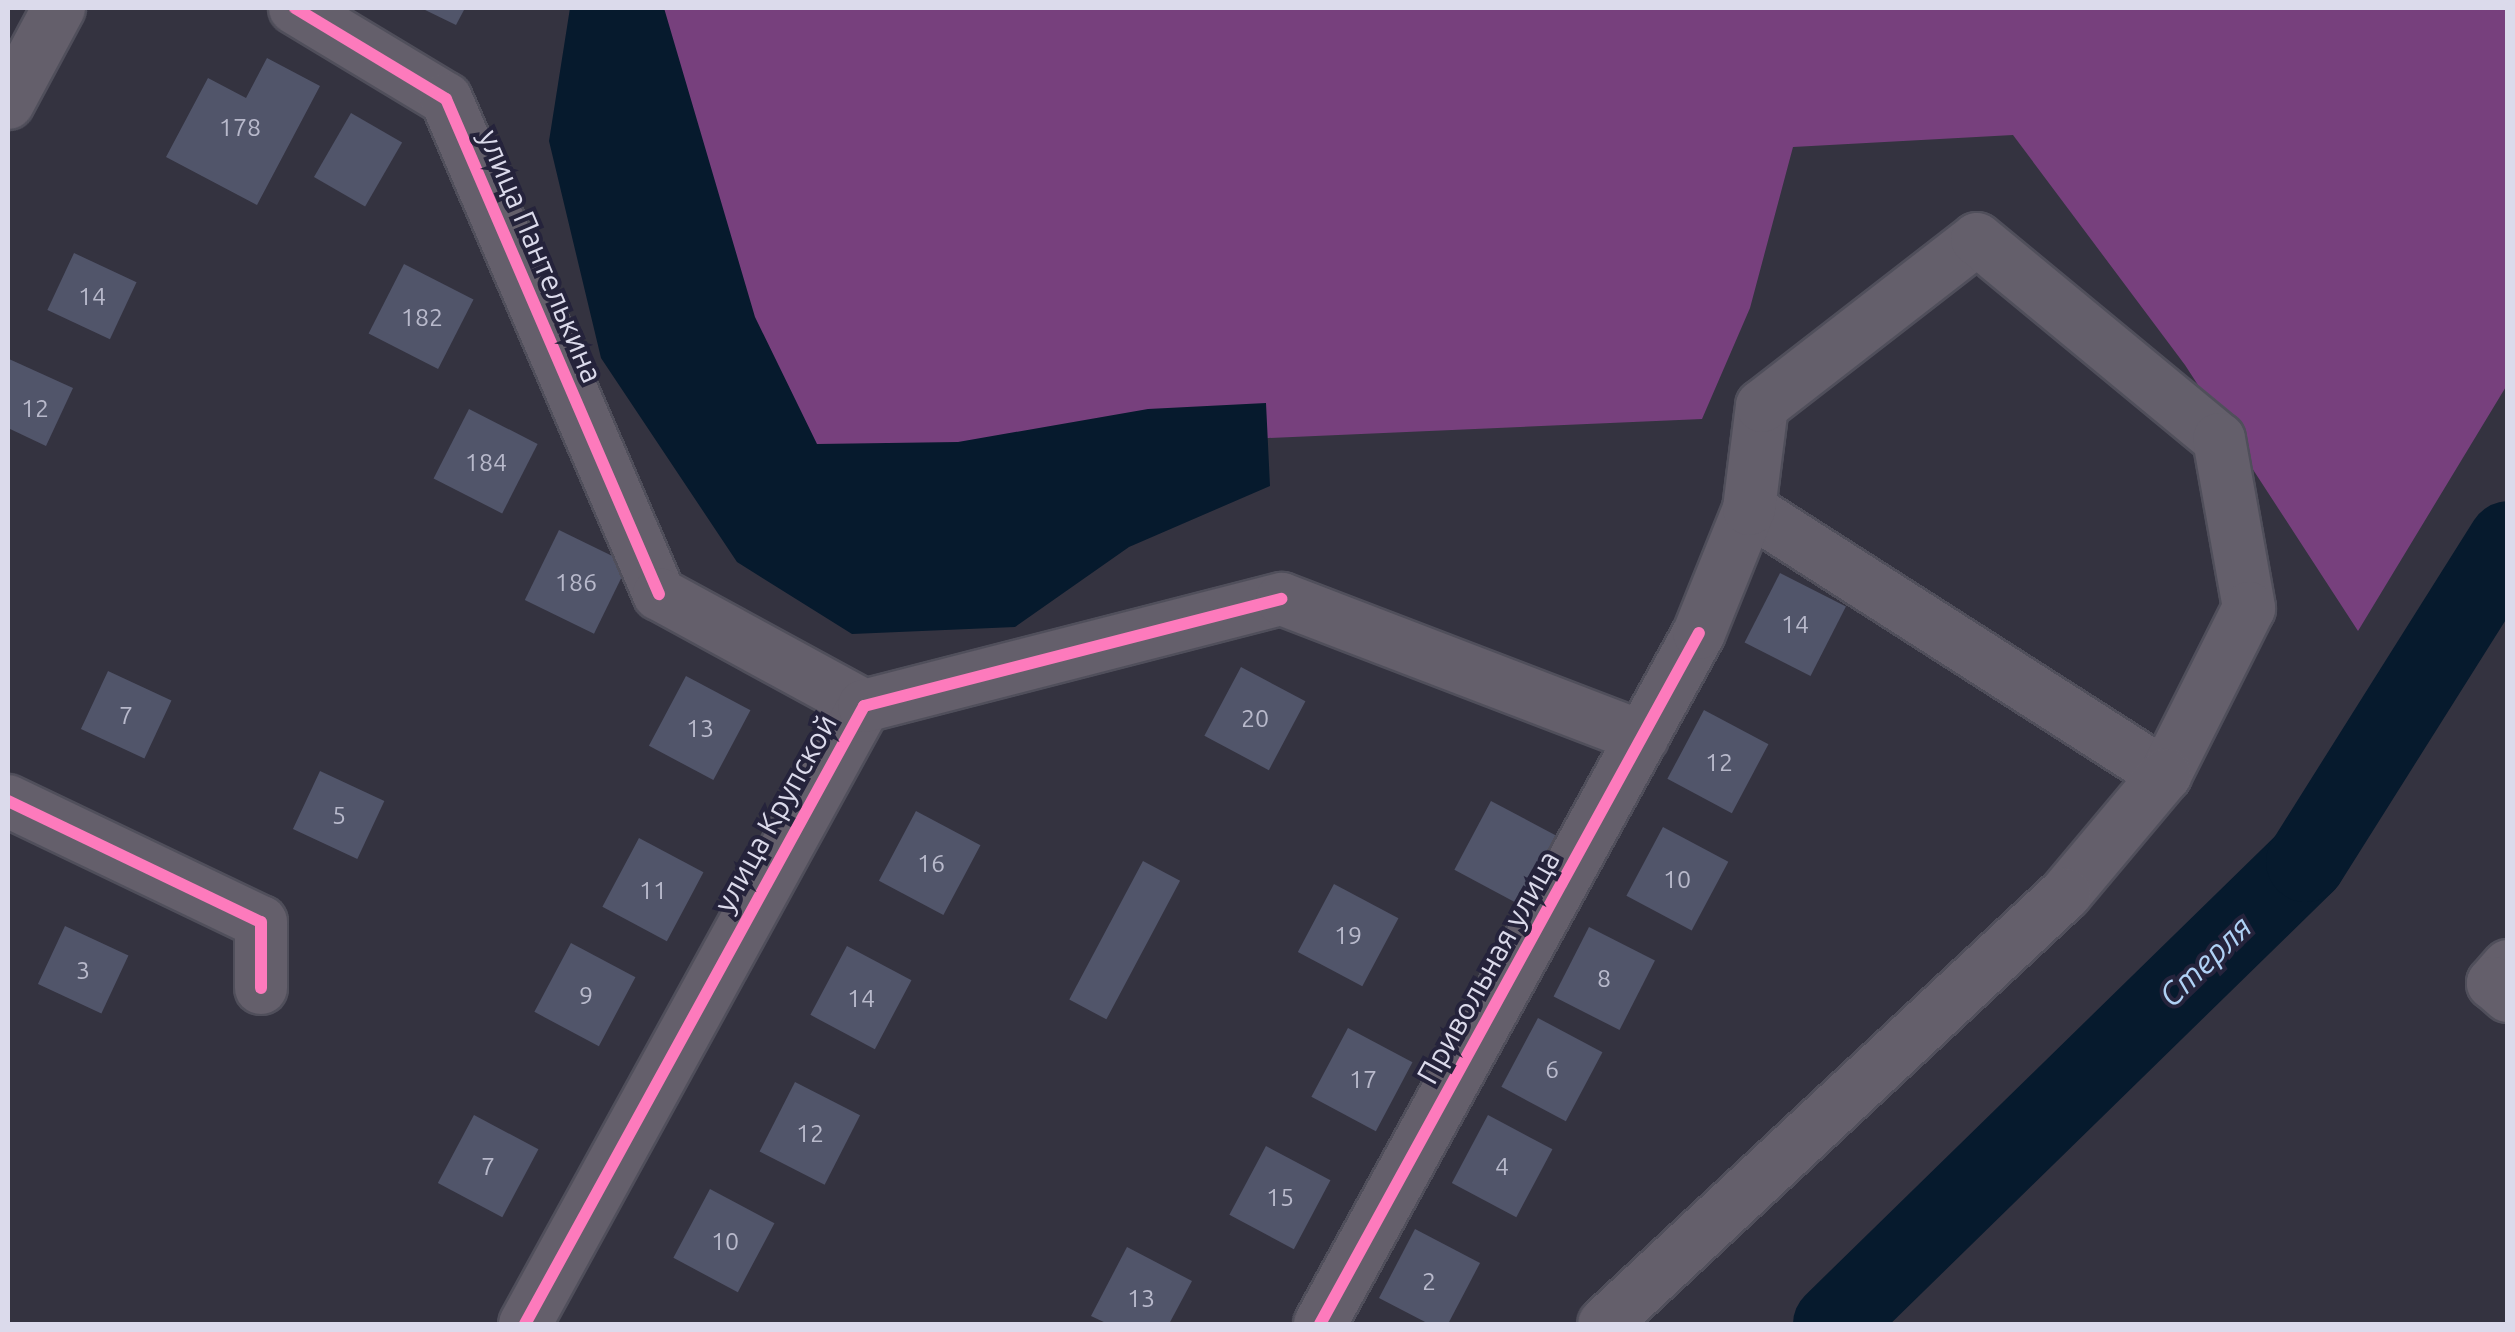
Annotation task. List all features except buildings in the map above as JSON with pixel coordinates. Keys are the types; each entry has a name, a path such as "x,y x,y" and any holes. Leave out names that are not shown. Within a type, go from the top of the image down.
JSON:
{"street":[{"path":"8,103 58,8"},
{"name":"улица Пантелькина","path":"296,8 446,100 659,594 864,706"},
{"name":"Привольная улица","path":"1320,1324 1699,633 1750,509 1762,406 1978,239 2219,439 2249,608 2165,775"},
{"path":"1604,1324 2065,894 2165,775 1750,509"},
{"name":"улица Крупской","path":"525,1324 864,706 1282,598 1642,737"},
{"path":"8,800 261,922 261,988"}],"shaded area":[{"path":"623,8 2507,8 2507,385 2358,631 2185,365 2013,135 1793,147 1750,308 1702,419 1268,438 1011,527 841,526"}],"water":[{"path":"570,8 664,8 755,317 817,444 958,442 1148,409 1266,403 1270,486 1129,547 1015,627 852,634 737,562 601,358 549,141"}],"waterway":[{"name":"Стерля","path":"1833,1324 2306,862 2508,541"}],"cycle path":[{"path":"295,8 446,99 659,594"},
{"path":"525,1324 864,706 1282,599"},
{"path":"1320,1324 1699,633"},
{"path":"8,801 261,922 261,988"}]}
